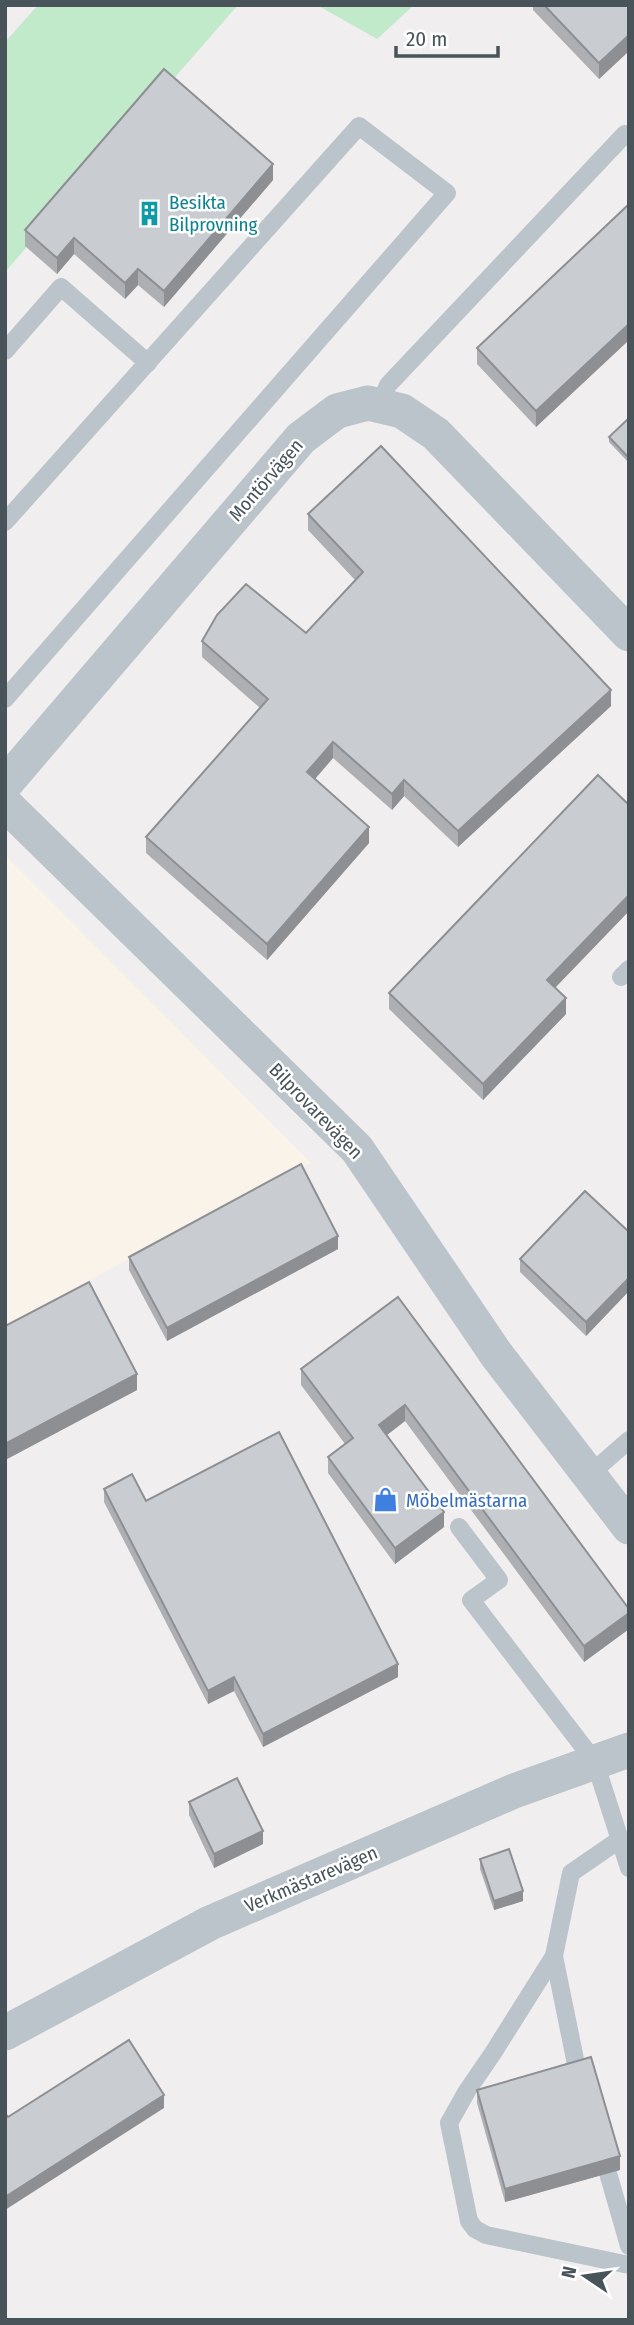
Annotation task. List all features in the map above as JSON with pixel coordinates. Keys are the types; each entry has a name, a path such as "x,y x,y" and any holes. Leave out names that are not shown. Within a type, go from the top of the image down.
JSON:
{"street":[{"name":"Montörvägen","path":"5,785 301,438 337,411 368,403 402,411 436,433 629,634"},
{"name":"Bilprovarevägen","path":"5,804 357,1149 496,1354 629,1527"},
{"name":"Verkmästarevägen","path":"5,2033 210,1923 514,1791 629,1750"}],"lane":[{"path":"5,522 359,127 447,193 5,699"},
{"path":"379,406 388,385 625,134"},
{"path":"5,351 61,287 148,363"},
{"path":"589,1475 629,1440"},
{"path":"459,1527 499,1580 471,1600 595,1762 624,1842 629,1868"},
{"path":"624,1842 571,1873 554,1956 494,2053 461,2099 449,2123 469,2221 475,2229 486,2235 629,2265"},
{"path":"554,1956 578,2074"},
{"path":"608,2173 629,2246"}],"shaded area":[{"path":"5,855 311,1163 5,1326"}],"green space":[{"path":"38,5 238,5 5,272 5,42"},
{"path":"317,5 414,5 377,39"}],"building":[{"path":"544,5 629,5 629,35 599,63"},
{"name":"Besikta Bilprovning","path":"164,69 273,164 164,291 138,269 125,283 74,238 57,258 25,230"},
{"path":"627,206 629,324 536,411 477,348"},
{"path":"629,418 629,458 609,437"},
{"path":"381,446 611,690 458,831 404,780 392,794 333,742 307,772 369,827 267,944 146,837 268,699 202,641 217,615 246,584 306,633 363,572 308,514"},
{"path":"598,775 629,805 629,895 547,980 566,998 483,1084 389,993"},
{"path":"301,1164 338,1236 167,1328 129,1257"},
{"path":"585,1191 629,1232 629,1278 586,1322 520,1259"},
{"path":"89,1282 137,1374 7,1443 5,1326"},
{"name":"Möbelmästarna","path":"398,1297 629,1609 629,1613 584,1646 405,1405 379,1425 444,1512 395,1548 328,1457 353,1438 301,1369"},
{"path":"279,1432 398,1664 263,1734 234,1677 208,1691 104,1489 132,1474 146,1501"},
{"path":"237,1778 263,1831 214,1854 189,1802"},
{"path":"509,1849 523,1891 494,1901 480,1859"},
{"path":"129,2040 164,2095 5,2197 5,2113 8,2117"},
{"path":"591,2057 620,2156 505,2189 477,2090"}],"place":[{"name":"Besikta Bilprovning","path":"149,213"},
{"name":"Möbelmästarna","path":"386,1500"}]}
